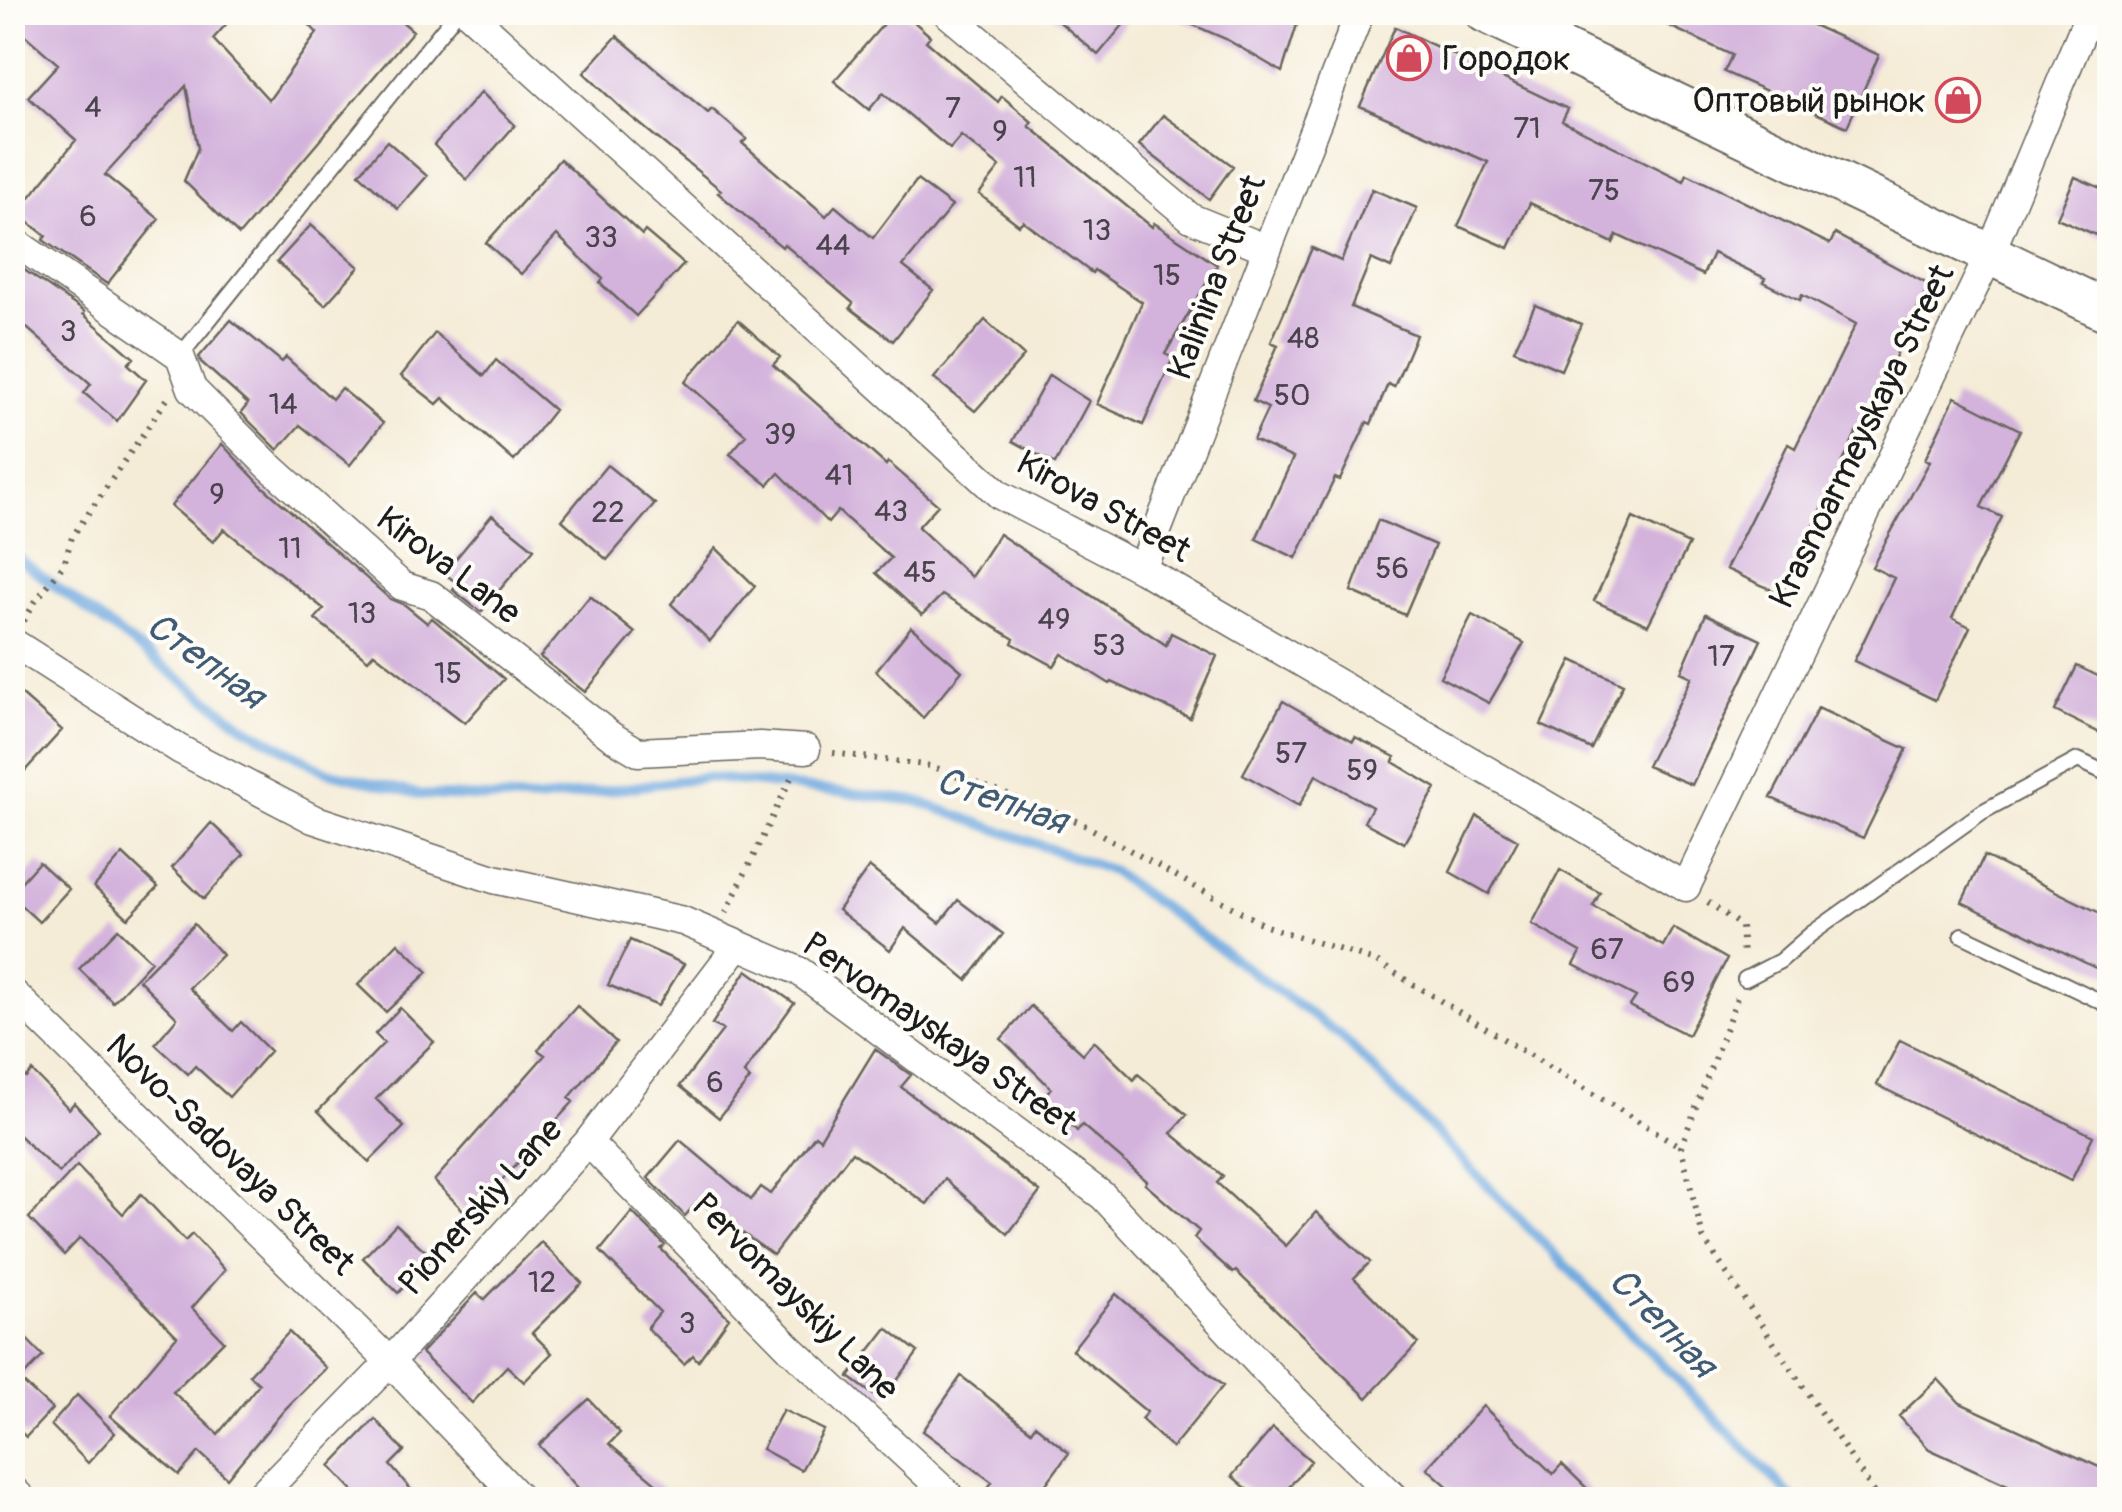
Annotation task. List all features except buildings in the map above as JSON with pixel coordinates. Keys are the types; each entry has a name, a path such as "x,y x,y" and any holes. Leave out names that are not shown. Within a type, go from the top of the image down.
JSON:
{"main road":[{"path":"1485,12 2110,312"}],"street":[{"name":"Kirova Street","path":"468,12 1000,495 1142,569 1686,887"},
{"path":"946,12 1191,218 1267,249"},
{"name":"Kalinina Street","path":"1142,569 1360,12"},
{"name":"Krasnoarmeyskaya Street","path":"1686,887 1989,256 2090,12"},
{"name":"Kirova Lane","path":"12,240 183,364 192,388 267,464 402,586 431,595 611,736 638,752 760,746 806,749"},
{"name":"Pervomayskaya Street","path":"12,642 179,749 313,819 494,880 683,921 798,970 1102,1196 1280,1387 1397,1500"},
{"name":"Pionerskiy Lane","path":"256,1500 390,1362 588,1142 727,939"},
{"name":"Novo-Sadovaya Street","path":"12,992 390,1362 521,1500"},
{"name":"Pervomayskiy Lane","path":"588,1142 790,1348 954,1500"},
{"path":"12,1488 23,1500"}],"lane":[{"path":"183,364 457,12"},
{"path":"1744,978 1780,961 1810,934 1982,812 2078,760 2110,775"},
{"path":"1962,935 2110,1006"}],"path":[{"path":"35,602 64,564 72,536 183,364"},
{"path":"727,939 768,824 806,749 931,766 1080,822 1266,926 1375,960 1681,1147"},
{"path":"1686,887 1741,926 1744,978 1681,1147 1703,1238 1874,1492 1884,1500"}],"waterway":[{"name":"Степная","path":"12,554 245,727 325,771 422,795 538,800 706,777 917,801 1112,871 1341,1036 1795,1500"}],"place":[{"name":"Городок","path":"1409,58"},
{"name":"Оптовый рынок","path":"1958,100"}]}
